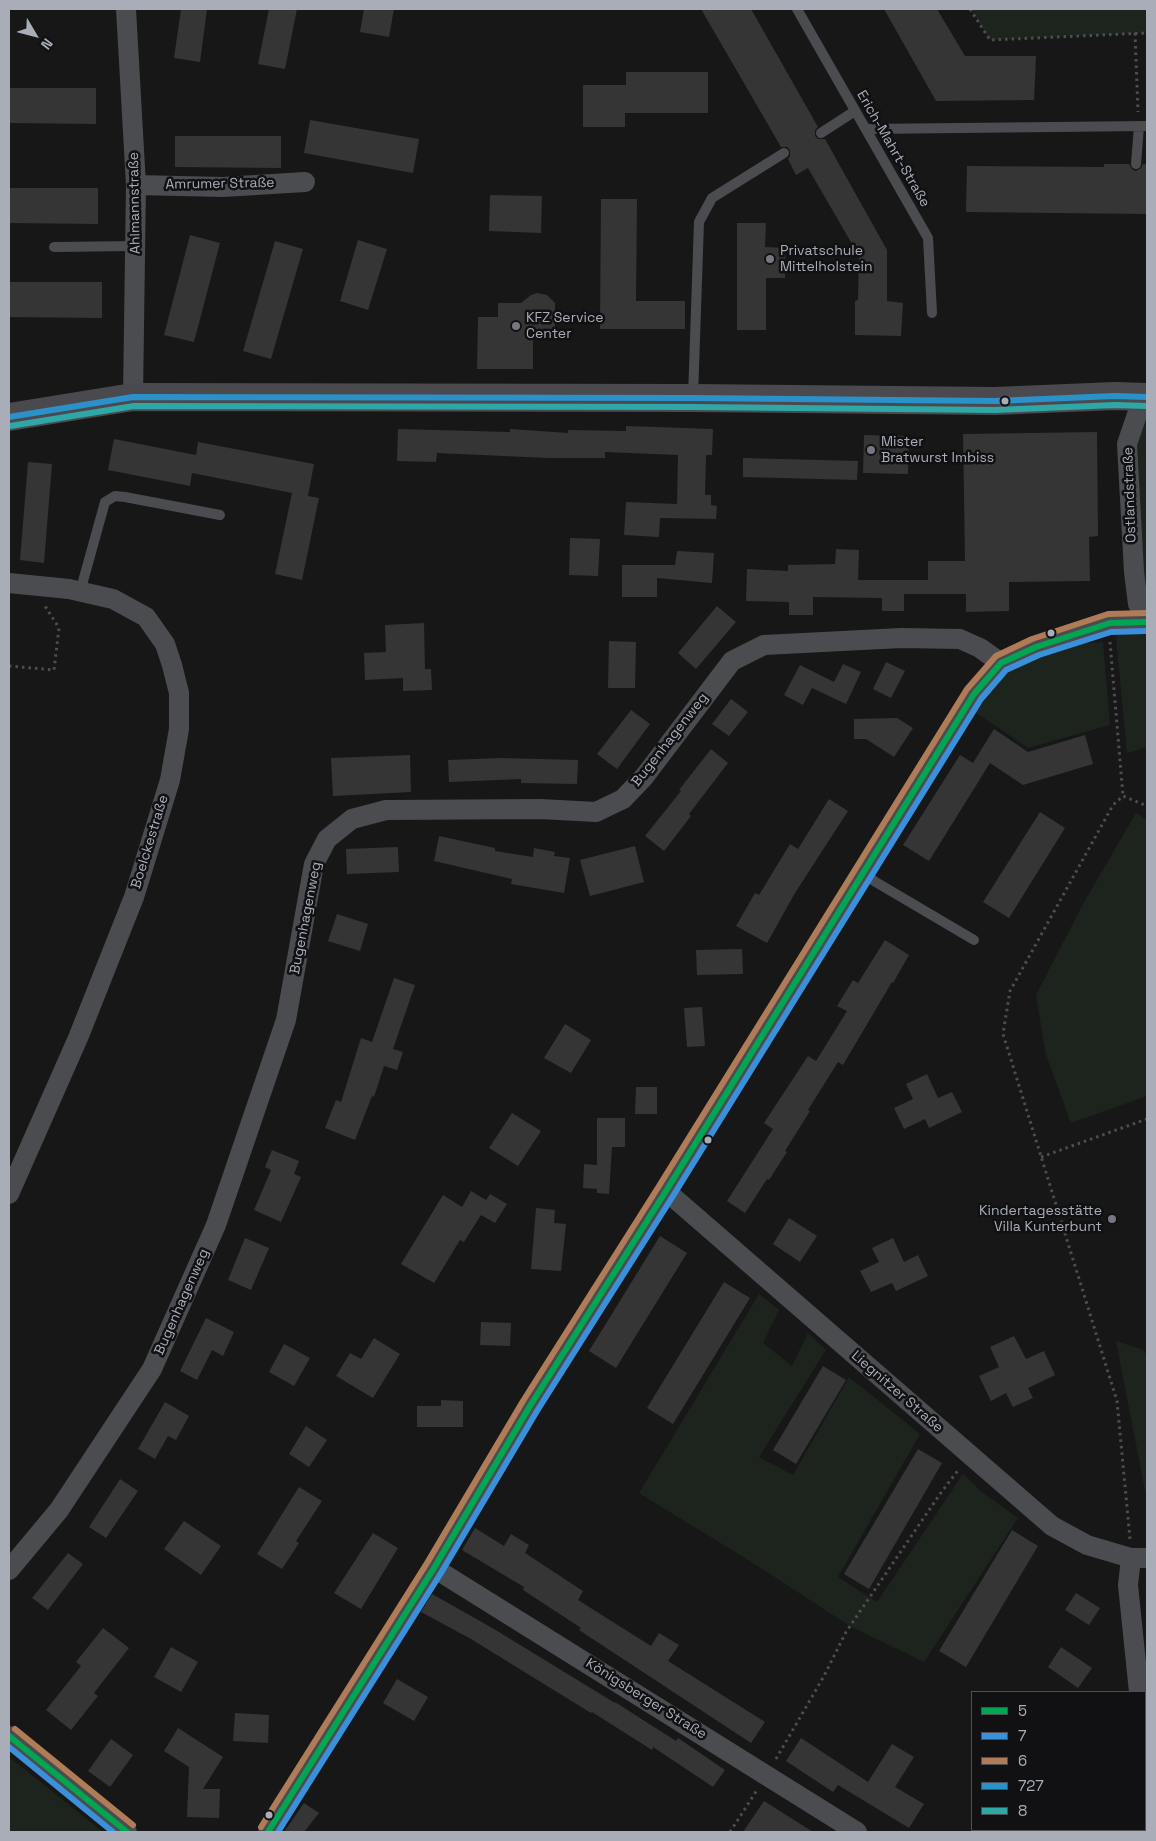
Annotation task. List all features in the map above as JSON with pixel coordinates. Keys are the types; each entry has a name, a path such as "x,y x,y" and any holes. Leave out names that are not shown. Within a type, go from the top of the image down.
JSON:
{"main road":[{"path":"9,416 133,397 693,398 995,401 1115,396 1146,405"}],"street":[{"name":"Ahlmannstraße","path":"126,9 136,185 133,397"},
{"name":"Amrumer Straße","path":"136,185 223,187 304,182"},
{"name":"Ostlandstraße","path":"1146,405 1127,444 1135,580 1138,604 1147,615"},
{"name":"Boelckestraße","path":"9,582 39,585 113,599 146,617 165,644 172,665 179,693 179,729 170,780 134,897 78,1038 9,1194"},
{"path":"268,1832 434,1568 530,1406 666,1191 974,694 1001,663 1036,647 1110,623 1147,622"},
{"name":"Bugenhagenweg","path":"9,1570 59,1510 152,1369 216,1225 286,1020 314,864 327,839 352,819 386,810 540,809 596,812 623,799 644,777 732,660 764,645 901,638 960,640 980,648 1001,663"},
{"name":"Liegnitzer Straße","path":"666,1191 1052,1526 1087,1545 1139,1558"},
{"path":"1139,1558 1128,1585 1142,1670 1139,1691"},
{"name":"Königsberger Straße","path":"434,1568 857,1832"},
{"path":"9,1736 127,1832"}],"lane":[{"name":"Erich-Mahrt-Straße","path":"797,9 928,238 932,313"},
{"path":"821,133 855,111"},
{"path":"866,129 1143,126 1136,164"},
{"path":"693,398 699,222 712,198 784,153"},
{"path":"54,247 136,246"},
{"path":"80,592 105,502 115,496 220,515"},
{"path":"864,872 874,881 974,940"}],"path":[{"path":"970,9 990,40 1147,33"},
{"path":"1135,33 1143,126"},
{"path":"9,666 54,670 59,628 41,600 39,585"},
{"path":"1110,639 1123,796"},
{"path":"1123,796 1147,806"},
{"path":"1123,796 1113,805 1010,991 1003,1034 1117,1401 1139,1558"},
{"path":"1041,1157 1147,1119"},
{"path":"730,1832 767,1775 824,1676 846,1632 940,1494 970,1454"}],"shaded area":[{"path":"970,9 1147,9 1147,33 990,40"},
{"path":"1142,401 1147,426 1147,615 1127,446"},
{"path":"1122,633 1147,635 1147,747 1127,753 1116,637"},
{"path":"1103,642 1110,725 1028,748 975,712 990,685 1020,664 1064,645"},
{"path":"1136,813 1147,820 1147,1096 1071,1123 1046,1055 1036,995 1083,904"},
{"path":"759,1294 779,1310 763,1343 792,1366 808,1333 826,1350 759,1457 793,1475 849,1377 920,1434 838,1577 877,1602 963,1474 982,1492 1018,1518 924,1662 850,1626 639,1493"},
{"path":"1116,1341 1144,1350 1147,1358 1147,1501"},
{"path":"9,1757 103,1832 9,1832"}],"building":[{"path":"181,9 207,9 200,62 174,58"},
{"path":"269,9 297,9 285,69 258,64"},
{"path":"364,9 394,9 389,37 360,32"},
{"path":"701,9 751,9 818,127 815,130 815,136 818,139 825,139 887,250 887,301 903,303 901,336 855,335 855,301 858,300 859,256 808,168 796,175 788,159 790,150 787,147 781,147"},
{"path":"884,9 937,9 965,56 1036,56 1034,100 936,101"},
{"path":"626,72 708,72 708,113 625,113 625,127 583,127 583,85 626,85"},
{"path":"9,88 96,88 96,124 9,123"},
{"path":"310,120 419,139 413,173 304,153"},
{"path":"175,136 281,136 281,168 175,167"},
{"path":"1104,164 1129,164 1136,171 1143,164 1147,164 1147,214 966,212 967,166 1104,167"},
{"path":"9,188 98,188 98,224 9,223"},
{"path":"490,195 542,196 541,233 489,231"},
{"path":"601,199 637,199 636,301 685,301 685,329 600,329"},
{"path":"737,223 766,223 765,247 785,248 785,278 766,278 766,330 737,330"},
{"path":"190,235 220,243 194,342 164,335"},
{"path":"358,240 387,249 368,310 340,301"},
{"path":"275,241 303,249 271,359 243,351"},
{"path":"9,282 102,282 102,318 9,317"},
{"name":"KFZ Service Center","path":"537,293 547,295 555,303 555,336 533,336 533,369 477,369 478,317 498,317 498,303 521,303"},
{"path":"626,426 713,429 712,455 706,455 705,495 711,495 711,505 717,506 716,519 660,518 659,537 624,535 626,502 677,504 678,455 605,452 605,458 548,458 437,453 436,462 397,461 398,429 510,432 510,429 568,433 568,430 626,431"},
{"path":"1097,432 1098,536 1089,537 1090,581 1009,582 1009,611 966,612 966,594 904,594 904,611 882,611 882,598 813,597 813,615 789,615 789,602 746,601 747,569 788,571 788,565 835,564 836,549 859,550 858,580 928,580 928,561 965,561 963,434"},
{"path":"864,435 909,436 908,474 863,473"},
{"path":"114,439 196,455 198,442 314,464 308,496 319,498 302,580 275,574 292,493 192,473 190,486 108,470"},
{"path":"743,458 858,461 857,480 743,477"},
{"path":"28,462 52,464 44,563 20,560"},
{"path":"570,538 600,539 598,576 569,575"},
{"path":"677,551 714,553 712,583 657,578 657,597 622,597 622,565 675,565"},
{"path":"717,606 736,622 696,669 678,653"},
{"path":"424,623 425,669 431,669 432,690 403,691 403,678 365,680 364,653 386,652 385,625"},
{"path":"609,641 636,642 635,688 608,688"},
{"path":"886,662 905,671 891,698 873,689"},
{"path":"843,664 861,672 846,704 812,688 803,705 784,695 800,665 834,682"},
{"path":"731,699 748,712 729,736 712,724"},
{"path":"631,710 650,724 617,769 597,754"},
{"path":"897,718 913,728 894,757 866,739 854,739 854,719"},
{"path":"994,729 1028,752 1085,735 1093,764 1023,785 990,763 929,861 903,845 960,755 973,763"},
{"path":"711,749 728,763 689,814 691,816 664,851 645,836"},
{"path":"410,755 411,792 333,796 331,758"},
{"path":"500,758 578,760 577,784 521,783 521,779 449,782 448,760"},
{"path":"829,799 848,811 795,893 767,943 736,926 755,893 759,895 790,844 798,849"},
{"path":"1040,812 1065,828 1009,918 983,902"},
{"path":"439,836 495,848 495,851 533,857 534,848 555,852 554,856 570,858 564,893 511,884 512,879 434,861"},
{"path":"635,846 644,882 590,896 580,860"},
{"path":"398,847 399,872 347,874 346,849"},
{"path":"337,914 368,924 360,951 328,941"},
{"path":"885,940 909,955 843,1065 838,1062 808,1110 810,1111 785,1151 787,1152 745,1213 727,1201 773,1129 764,1123 808,1056 816,1061 847,1011 837,1006 853,980 858,983"},
{"path":"742,949 743,974 697,975 696,950"},
{"path":"394,978 415,985 393,1049 403,1052 397,1070 384,1066 374,1097 372,1096 355,1140 325,1128 336,1100 341,1102 361,1038 372,1042"},
{"path":"702,1007 705,1046 687,1047 684,1008"},
{"path":"565,1024 591,1040 571,1073 544,1058"},
{"path":"927,1074 938,1098 952,1092 962,1112 929,1128 925,1119 904,1129 894,1108 913,1099 906,1084"},
{"path":"636,1087 657,1087 657,1114 635,1114"},
{"path":"512,1113 541,1131 518,1166 489,1148"},
{"path":"597,1118 625,1118 625,1147 612,1147 609,1194 597,1193 597,1189 583,1188 584,1164 597,1165"},
{"path":"272,1150 299,1161 294,1174 301,1177 281,1222 254,1210 271,1170 265,1167"},
{"path":"471,1191 486,1200 490,1194 507,1204 495,1223 481,1215 464,1242 460,1240 434,1283 401,1264 443,1195 462,1207"},
{"path":"536,1208 555,1210 554,1223 566,1224 561,1271 531,1269"},
{"path":"789,1218 817,1236 800,1262 773,1244"},
{"path":"660,1236 687,1253 616,1368 589,1351"},
{"path":"245,1238 269,1248 251,1290 228,1280"},
{"path":"893,1238 904,1262 918,1255 928,1276 896,1291 892,1283 871,1292 860,1271 879,1262 872,1248"},
{"path":"724,1282 750,1298 673,1424 647,1408"},
{"path":"206,1318 234,1332 223,1356 212,1350 197,1380 180,1371"},
{"path":"481,1322 511,1323 510,1346 480,1345"},
{"path":"1014,1336 1026,1359 1044,1351 1055,1375 1028,1388 1033,1398 1013,1407 1006,1393 991,1401 979,1376 999,1367 990,1347"},
{"path":"374,1338 400,1354 373,1398 336,1376 350,1353 361,1359"},
{"path":"284,1344 310,1358 294,1386 269,1372"},
{"path":"823,1366 846,1380 796,1464 773,1450"},
{"path":"441,1400 463,1401 463,1427 417,1427 417,1406 441,1406"},
{"path":"165,1402 189,1416 176,1440 168,1436 155,1459 138,1449"},
{"path":"306,1426 327,1440 309,1467 289,1454"},
{"path":"918,1449 942,1463 869,1589 844,1574"},
{"path":"120,1479 138,1491 106,1538 89,1527"},
{"path":"299,1487 322,1501 296,1541 299,1543 282,1569 257,1554"},
{"path":"184,1521 221,1546 201,1575 164,1549"},
{"path":"475,1528 504,1546 511,1534 529,1545 525,1553 583,1591 578,1600 651,1646 659,1633 679,1645 668,1661 765,1722 751,1743 579,1630 581,1628 523,1590 524,1587 462,1550"},
{"path":"1012,1530 1038,1546 966,1667 939,1651"},
{"path":"373,1533 398,1548 361,1609 334,1593"},
{"path":"68,1553 83,1564 48,1610 32,1598"},
{"path":"1076,1593 1100,1608 1089,1625 1065,1610"},
{"path":"432,1594 494,1629 676,1741 678,1738 725,1770 713,1787 653,1747 652,1750 471,1639 421,1612"},
{"path":"103,1628 129,1648 94,1693 98,1696 71,1730 46,1710 81,1666 76,1662"},
{"path":"171,1647 198,1662 181,1692 154,1677"},
{"path":"1061,1647 1092,1668 1078,1688 1048,1667"},
{"path":"397,1679 428,1697 414,1721 383,1703"},
{"path":"235,1713 269,1715 268,1743 233,1741"},
{"path":"178,1728 223,1757 203,1789 220,1789 219,1818 187,1817 189,1767 164,1751"},
{"path":"801,1738 868,1782 892,1744 914,1757 895,1787 924,1804 909,1828 838,1785 833,1792 786,1761"},
{"path":"111,1739 133,1755 110,1787 88,1771"},
{"path":"764,1801 813,1832 743,1832"},
{"path":"304,1803 319,1813 304,1832 284,1832"}],"transit line":[{"name":"727","path":"9,417 133,397 693,398 995,401 1115,396 1147,397"},
{"name":"8","path":"10,426 134,406 693,407 995,410 1115,405 1147,406"},
{"name":"6","path":"261,1827 427,1563 523,1401 659,1186 967,689 996,656 1032,639 1108,614 1147,613"},
{"name":"5","path":"268,1832 434,1568 530,1406 666,1191 974,694 1001,663 1036,647 1110,623 1147,622"},
{"name":"7","path":"278,1832 441,1573 537,1411 673,1196 981,699 1006,670 1039,655 1111,632 1147,631"},
{"name":"6","path":"15,1729 133,1825"},
{"name":"5","path":"9,1736 127,1832"},
{"name":"7","path":"9,1747 113,1832"}],"place":[{"name":"Privatschule Mittelholstein","path":"770,259"},
{"name":"KFZ Service Center","path":"516,326"},
{"name":"Mister Bratwurst Imbiss","path":"871,450"},
{"name":"Kindertagesstätte Villa Kunterbunt","path":"1112,1219"}]}
